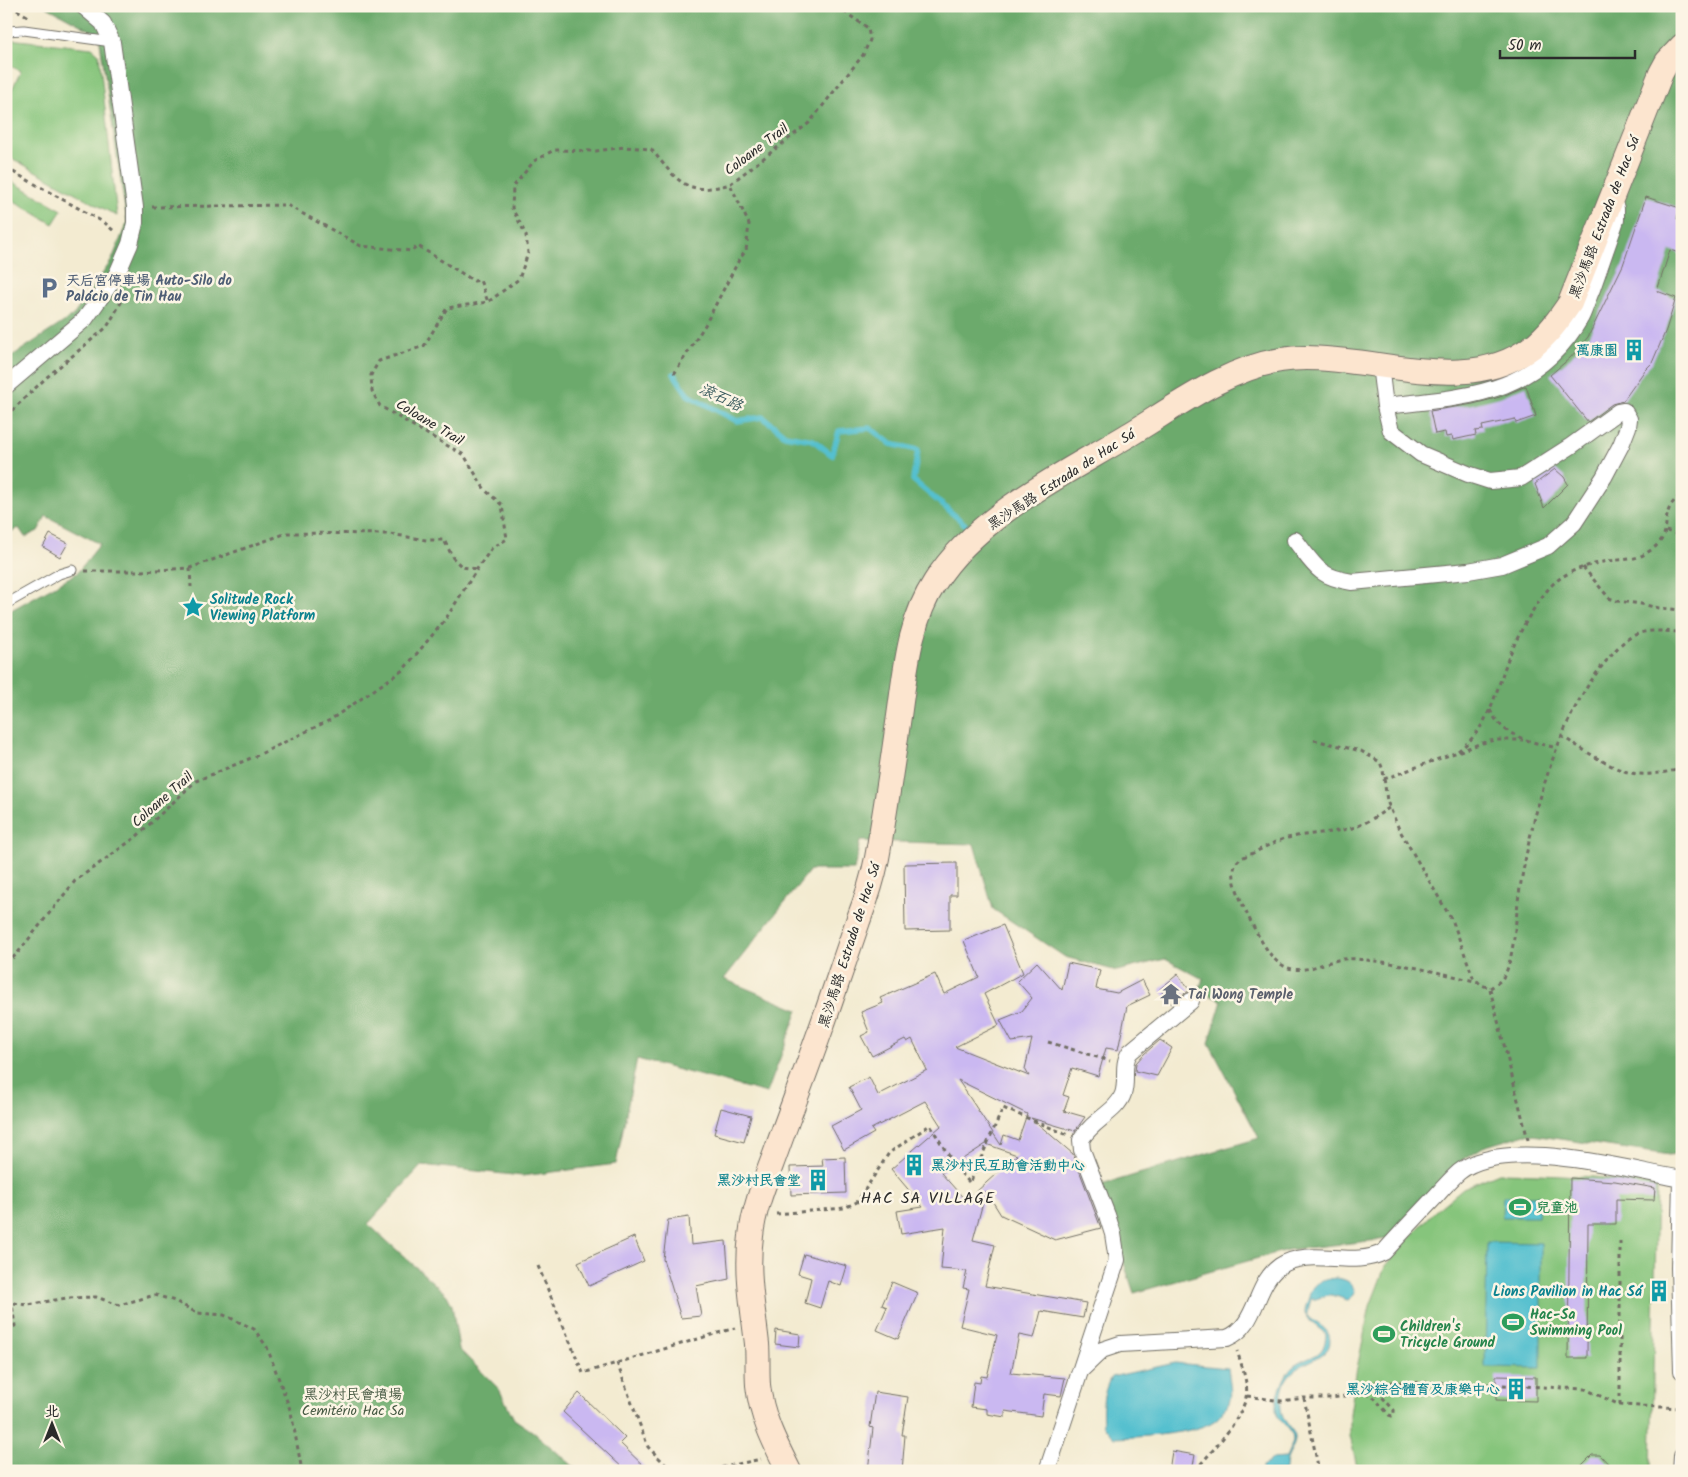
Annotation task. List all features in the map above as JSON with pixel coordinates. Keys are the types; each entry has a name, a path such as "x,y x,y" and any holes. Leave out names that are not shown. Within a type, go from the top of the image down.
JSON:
{"main road":[{"name":"黑沙馬路 Estrada de Hac Sá","path":"785,1463 764,1415 758,1387 751,1298 750,1236 766,1179 824,1022 874,875 909,650 920,613 934,584 968,542 1007,510 1197,394 1229,377 1254,367 1280,360 1301,358 1446,371 1481,370 1510,360 1535,345 1558,321 1570,303 1660,73 1667,62 1682,46"}],"street":[{"path":"6,386 85,320 117,274 130,244 135,223 135,208 112,42 103,23 83,6"},
{"path":"1385,406 1450,399 1499,388 1525,376 1542,364 1563,343 1581,316 1616,220 1616,208 1611,201"},
{"path":"1295,540 1324,575 1336,580 1352,582 1468,571 1502,565 1548,546 1574,523 1622,445 1628,427 1629,420 1624,411 1618,412 1571,446 1521,478 1490,481 1421,454 1391,432 1385,406 1380,365"},
{"path":"1047,1471 1117,1260 1113,1234 1082,1150 1081,1140 1092,1125 1113,1108 1123,1094 1126,1058 1130,1052 1191,1001"},
{"path":"1080,1370 1102,1350 1120,1344 1231,1337 1242,1330 1268,1278 1279,1267 1292,1260 1308,1258 1364,1258 1375,1256 1384,1252 1460,1171 1480,1161 1507,1156 1533,1155 1595,1162 1681,1179 1682,1371"},
{"path":"1681,1471 1682,1456"}],"lane":[{"path":"6,31 24,30 112,42"},
{"path":"7,603 59,574 72,570"}],"path":[{"path":"132,6 159,9 171,6"},
{"name":"Coloane Trail","path":"6,963 16,955 75,881 136,838 196,781 256,756 330,720 403,670 445,620 492,548 507,539 502,505 484,490 464,455 380,406 372,391 371,375 379,361 424,346 447,308 488,302 519,279 528,253 526,235 512,208 513,186 534,161 554,150 596,151 625,147 650,149 678,180 695,189 715,188 730,184 809,123 863,55 870,40 868,28 836,6"},
{"path":"6,168 105,223"},
{"path":"674,374 705,324 740,258 746,251 749,224 730,184"},
{"path":"135,208 287,205 361,246 412,251 418,246 474,281 480,280 488,302"},
{"path":"1458,751 1469,743 1484,723 1509,658 1529,614 1552,586 1566,575 1583,566 1640,557 1662,540 1666,532 1668,510 1677,498 1682,497"},
{"path":"1666,532 1682,536"},
{"path":"72,570 141,571 190,568 287,533 390,534 426,540 444,540 453,558 462,567 477,569"},
{"path":"1583,566 1609,598 1659,608 1682,610"},
{"path":"190,568 191,587"},
{"path":"1490,988 1499,982 1508,969 1528,845 1561,736 1587,687 1602,665 1627,639 1643,632 1682,632"},
{"path":"1489,709 1496,722 1508,732 1523,740"},
{"path":"1561,736 1620,770 1637,774 1657,774 1682,769"},
{"path":"1314,740 1348,747 1371,756 1380,762 1389,808 1399,829 1453,922 1473,977 1490,988 1533,1155"},
{"path":"1384,779 1458,751 1495,740 1523,740 1557,748"},
{"path":"1389,808 1368,821 1353,827 1291,837 1239,860 1235,866 1234,884 1243,907 1269,952 1277,963 1284,966 1298,970 1309,969 1344,959 1357,959 1392,963 1479,982"},
{"path":"1048,1042 1125,1066"},
{"path":"772,1214 844,1208 857,1202 889,1153 930,1125 955,1166 970,1183 1003,1108 1081,1140"},
{"path":"1620,1239 1620,1405"},
{"path":"538,1266 583,1374 754,1322"},
{"path":"6,1302 28,1305 66,1298 96,1296 119,1305 155,1295 175,1301 197,1313 224,1315 254,1329 267,1347 291,1412 302,1471"},
{"path":"6,1329 15,1326 12,1304"},
{"path":"1199,1471 1198,1467 1222,1438 1242,1408 1247,1396 1241,1363 1231,1337"},
{"path":"617,1363 648,1447 666,1465 678,1471"},
{"path":"1247,1396 1279,1401 1304,1398 1332,1398 1367,1393 1372,1395 1388,1415 1392,1416 1394,1415 1394,1410 1373,1387 1374,1382 1380,1381 1585,1389 1620,1405 1682,1408"},
{"path":"1304,1398 1319,1471"},
{"path":"706,1471 785,1463"}],"green space":[{"name":"黑沙村民會墳場 Cemitério Hac Sa","path":"45,6 1682,6 1682,1153 1669,1155 1526,1134 1483,1147 1458,1163 1388,1239 1287,1250 1134,1293 1098,1186 1259,1138 1209,1043 1222,1001 1199,990 1203,979 1165,959 1117,971 1065,957 993,909 974,844 860,841 854,870 810,870 724,979 798,1010 767,1093 637,1059 616,1164 522,1176 422,1165 368,1224 447,1295 452,1305 459,1349 499,1389 514,1419 532,1431 579,1471 6,1471 6,613 77,573 100,544 46,516 38,531 25,537 19,528 6,534 6,360 73,316 112,260 127,222 99,35"},
{"path":"9,39 92,48 99,54 117,216 6,155 6,149 11,139 6,137 6,101 21,71 6,64 6,41"},
{"path":"6,178 62,210 53,224 6,196"},
{"path":"1499,1173 1579,1176 1657,1185 1651,1471 1358,1471 1350,1436 1350,1414 1356,1373 1370,1306 1385,1267 1434,1212 1463,1188"}],"water":[{"name":"兒童池","path":"1503,1196 1539,1196 1538,1217 1502,1217"},
{"path":"1487,1242 1541,1243 1541,1368 1485,1367"},
{"path":"1335,1278 1350,1283 1355,1291 1354,1295 1348,1300 1330,1295 1311,1299 1307,1314 1327,1332 1330,1344 1320,1356 1304,1364 1289,1376 1284,1385 1281,1411 1293,1431 1294,1444 1287,1460 1285,1471 1262,1471 1262,1466 1272,1459 1286,1458 1291,1447 1292,1436 1277,1414 1278,1397 1287,1373 1323,1348 1326,1334 1311,1322 1305,1313 1305,1309 1312,1288 1321,1281"},
{"path":"1175,1363 1228,1368 1231,1390 1230,1399 1218,1418 1205,1425 1181,1432 1115,1438 1103,1426 1103,1401 1111,1377"}],"building":[{"path":"1646,197 1680,208 1677,219 1682,221 1682,254 1670,250 1657,291 1676,298 1666,330 1652,363 1623,401 1612,404 1588,422 1550,375 1570,358 1588,337 1623,265"},
{"path":"1526,386 1536,416 1516,423 1515,419 1482,426 1483,430 1475,431 1476,435 1453,440 1452,436 1446,437 1445,432 1435,434 1430,411 1473,404 1500,397"},
{"path":"1555,469 1564,477 1568,484 1544,508 1535,484"},
{"path":"50,534 68,543 60,557 43,547"},
{"path":"957,863 957,895 950,895 950,930 905,931 904,864"},
{"path":"1003,925 1023,973 984,994 999,1025 955,1047 1029,1076 1025,1069 1032,1039 1012,1042 1000,1020 1022,1011 1032,998 1017,981 1037,962 1062,990 1068,963 1100,970 1096,989 1117,993 1142,980 1150,995 1127,1006 1118,1050 1106,1048 1098,1076 1072,1068 1063,1095 1069,1097 1064,1111 1085,1117 1075,1131 1031,1118 1073,1154 1101,1228 1055,1240 1001,1215 986,1191 973,1240 995,1245 985,1286 1086,1303 1083,1318 1041,1311 1034,1338 1019,1335 1011,1373 1065,1378 1061,1396 1044,1394 1041,1416 1005,1411 1005,1417 987,1414 987,1409 971,1407 974,1382 980,1383 981,1376 987,1377 997,1335 960,1326 969,1289 963,1288 967,1271 941,1269 945,1227 901,1234 897,1211 923,1207 891,1169 941,1126 925,1101 871,1129 874,1133 844,1150 831,1126 861,1110 849,1087 869,1077 878,1095 927,1070 912,1039 907,1042 905,1039 872,1056 861,1036 869,1032 861,1012 883,1003 880,998 935,974 944,994 979,977 964,941","holes":["958,1080 1027,1114 1018,1140 1004,1135 1001,1145","986,1144 1017,1155 966,1201 941,1173"]},
{"path":"1178,974 1190,991 1171,1004 1160,989"},
{"path":"1160,1040 1172,1048 1157,1076 1135,1071 1136,1063"},
{"path":"721,1108 751,1116 744,1142 714,1134"},
{"name":"黑沙村民會堂","path":"845,1157 846,1193 791,1195 790,1167 823,1166 822,1158"},
{"path":"1570,1178 1615,1181 1655,1188 1654,1200 1616,1199 1616,1224 1588,1224 1587,1358 1568,1358"},
{"path":"689,1217 691,1245 726,1241 729,1279 696,1286 701,1316 681,1318 663,1259 668,1220"},
{"path":"634,1237 644,1261 589,1286 578,1262"},
{"path":"804,1254 847,1266 841,1286 828,1281 820,1308 805,1303 811,1278 798,1274"},
{"path":"892,1282 918,1293 898,1339 877,1330 887,1307 882,1305"},
{"path":"776,1330 800,1334 799,1347 775,1344"},
{"name":"黑沙綜合體育及康樂中心","path":"1496,1376 1536,1377 1536,1401 1496,1400"},
{"path":"875,1392 908,1397 902,1435 905,1435 902,1471 868,1471 873,1428 870,1427"},
{"path":"579,1393 625,1438 620,1443 649,1471 626,1471 563,1412"},
{"path":"1172,1451 1195,1455 1192,1471 1169,1471"},
{"path":"1592,1455 1600,1455 1615,1471 1576,1471"}],"waterway":[{"name":"滾石路","path":"674,374 688,395 737,421 763,417 785,435 813,440 832,455 839,431 870,428 891,444 918,450 913,480 973,531"}],"place":[{"name":"天后宮停車場 Auto-Silo do Palácio de Tin Hau","path":"49,288"},
{"name":"萬康園","path":"1634,350"},
{"name":"Solitude Rock Viewing Platform","path":"193,607"},
{"name":"Tai Wong Temple","path":"1171,994"},
{"name":"黑沙村民互助會活動中心","path":"914,1165"},
{"name":"黑沙村民會堂","path":"818,1180"},
{"name":"兒童池","path":"1520,1207"},
{"name":"Lions Pavilion in Hac Sá","path":"1659,1291"},
{"name":"Hac-Sa Swimming Pool","path":"1513,1322"},
{"name":"Children's Tricycle Ground","path":"1384,1334"},
{"name":"黑沙綜合體育及康樂中心","path":"1516,1389"}],"district":[{"name":"HAC SA VILLAGE","path":"928,1197"}]}
